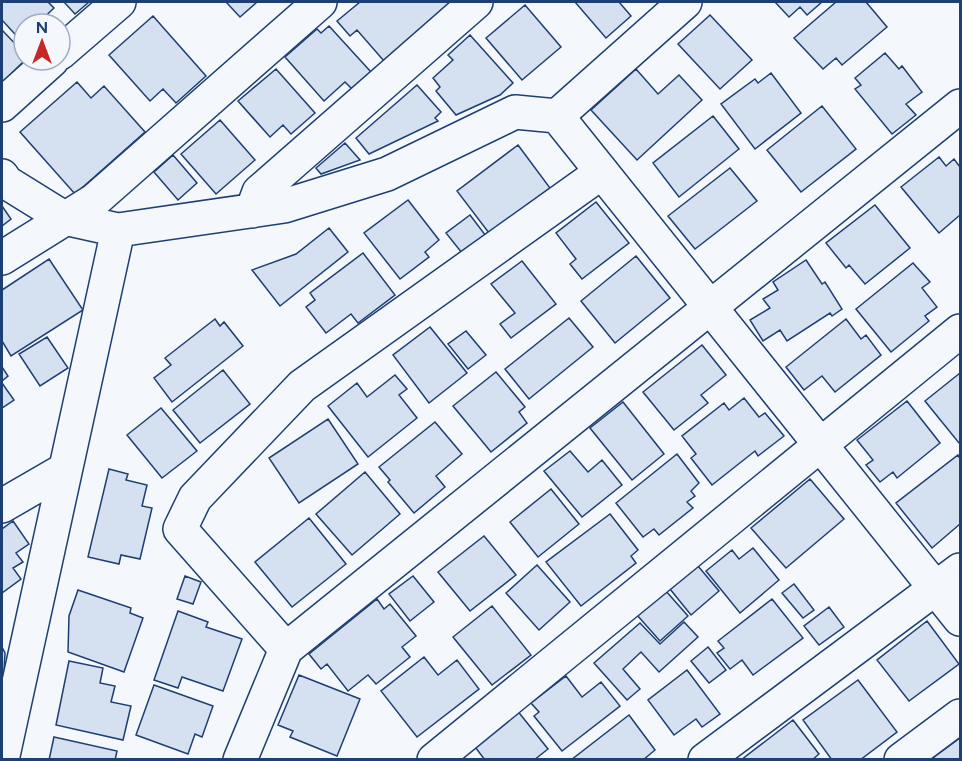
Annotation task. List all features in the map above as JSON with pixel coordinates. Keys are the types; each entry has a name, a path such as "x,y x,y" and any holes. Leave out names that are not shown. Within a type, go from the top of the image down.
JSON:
{"street":[{"path":"72,43 119,2"},
{"path":"2,258 95,200 320,2"},
{"path":"252,211 259,192 476,2"},
{"path":"556,116 685,2"},
{"path":"2,105 39,72"},
{"path":"242,759 286,649 960,106"},
{"path":"2,176 6,182 64,218 118,230 284,206 387,174 515,112 556,116 820,445 948,579 960,619"},
{"path":"286,649 180,529 195,498 302,386 602,172"},
{"path":"2,759 118,230"},
{"path":"434,759 960,331"},
{"path":"2,506 64,470"},
{"path":"705,759 948,579"},
{"path":"901,759 960,716"}],"building":[{"path":"2,2 48,2 54,8 50,12 12,12 12,31 2,20"},
{"path":"64,2 89,2 75,14"},
{"path":"226,2 257,2 240,17"},
{"path":"360,2 452,2 384,61 357,30 350,36 337,21"},
{"path":"575,2 619,2 631,16 606,38"},
{"path":"775,2 822,2 807,15 800,7 789,17"},
{"path":"836,2 866,2 887,27 842,65 836,58 823,69 794,38"},
{"path":"525,5 561,47 522,80 486,38"},
{"path":"710,15 752,60 720,89 678,44"},
{"path":"153,16 206,76 176,103 163,89 150,101 109,55"},
{"path":"329,26 371,72 352,89 345,82 324,101 285,57 317,29 321,33"},
{"path":"2,30 12,40 13,72 2,83"},
{"path":"470,35 513,83 500,95 456,115 436,91 440,87 433,78 453,60 448,55"},
{"path":"885,53 899,69 902,66 922,92 906,104 916,115 892,134 855,89 861,85 855,78"},
{"path":"276,69 315,113 291,134 283,125 270,137 238,101"},
{"path":"636,69 658,94 679,75 702,100 637,160 591,110"},
{"path":"771,73 801,113 755,149 721,104 755,79 758,83"},
{"path":"77,82 91,98 104,86 145,132 75,194 20,132"},
{"path":"417,85 441,112 435,118 438,121 369,154 356,138"},
{"path":"822,106 856,149 801,192 767,150"},
{"path":"713,116 739,149 679,197 653,163"},
{"path":"220,120 255,160 216,194 181,154"},
{"path":"345,143 360,160 321,174 316,168"},
{"path":"518,145 550,188 489,233 457,191"},
{"path":"173,155 197,183 178,200 154,172"},
{"path":"939,157 946,166 954,159 960,167 960,215 939,233 901,187"},
{"path":"730,168 757,201 695,249 668,216"},
{"path":"408,200 439,240 425,252 429,257 400,279 364,233"},
{"path":"596,202 629,243 582,279 570,264 576,259 556,233"},
{"path":"875,205 910,248 865,284 849,265 846,268 826,243"},
{"path":"2,206 11,219 2,226"},
{"path":"470,215 486,236 462,253 446,233"},
{"path":"329,228 348,252 280,306 252,270 296,254"},
{"path":"363,253 395,295 358,323 351,314 326,333 306,307 315,300 310,293"},
{"path":"636,256 670,298 615,343 581,301"},
{"path":"49,259 83,310 11,356 2,341 2,290"},
{"path":"806,260 822,284 825,282 842,309 832,316 830,313 787,341 780,330 763,341 750,320 770,308 763,299 778,290 773,282"},
{"path":"522,261 556,304 511,338 500,324 515,313 491,284"},
{"path":"913,263 930,282 922,288 937,307 925,316 929,321 891,352 856,309"},
{"path":"569,318 593,347 529,399 505,369"},
{"path":"215,319 220,326 224,322 243,346 172,402 154,378 171,365 165,358"},
{"path":"846,319 861,339 866,335 881,355 835,392 822,376 804,390 786,367"},
{"path":"430,327 467,373 429,403 393,355"},
{"path":"466,331 486,355 468,369 448,344"},
{"path":"47,337 68,368 40,386 19,354"},
{"path":"702,345 726,375 701,395 708,403 674,430 643,392"},
{"path":"2,367 8,376 2,381"},
{"path":"223,370 250,404 200,443 173,410"},
{"path":"496,372 525,407 519,412 527,423 491,452 453,406"},
{"path":"960,373 960,442 959,443 925,401"},
{"path":"395,375 407,389 399,395 417,418 368,457 328,406 357,383 367,397"},
{"path":"2,383 14,400 2,408"},
{"path":"744,398 759,417 765,413 784,436 758,456 755,451 712,485 691,458 696,454 682,436 724,403 729,410"},
{"path":"907,401 940,443 897,478 893,472 880,482 866,465 873,460 857,440"},
{"path":"623,402 664,454 632,480 590,428"},
{"path":"161,408 197,451 162,478 127,435"},
{"path":"328,419 358,464 299,503 269,458"},
{"path":"435,422 462,454 436,476 445,487 414,513 388,482 390,480 379,467"},
{"path":"570,451 588,472 602,460 622,485 582,517 544,471"},
{"path":"677,454 699,483 691,491 695,496 687,502 693,508 659,535 654,529 643,537 616,503"},
{"path":"958,455 960,459 960,524 932,548 896,503"},
{"path":"109,469 128,474 126,480 147,485 142,506 152,508 140,559 121,555 119,564 88,557"},
{"path":"365,472 400,514 352,555 316,514"},
{"path":"810,479 844,519 786,568 751,528"},
{"path":"551,489 579,524 538,557 510,522"},
{"path":"610,514 638,550 631,556 636,563 581,606 546,562"},
{"path":"309,518 346,564 292,607 255,562"},
{"path":"13,521 29,544 16,553 23,562 13,568 21,579 2,593 2,529"},
{"path":"484,536 516,575 470,611 438,572"},
{"path":"753,548 779,580 740,613 706,571 732,550 739,559"},
{"path":"537,565 570,602 539,630 506,593"},
{"path":"698,566 719,591 691,615 670,589"},
{"path":"185,576 201,582 193,604 177,599"},
{"path":"413,576 434,602 410,621 389,594"},
{"path":"794,584 814,610 803,618 782,593"},
{"path":"78,590 131,608 130,613 143,618 124,672 68,652 69,616"},
{"path":"665,590 688,616 660,641 637,615"},
{"path":"377,599 384,609 390,604 416,636 402,647 410,657 376,684 368,675 348,691 327,664 321,669 309,654"},
{"path":"772,599 803,638 753,675 742,660 730,669 717,653 724,648 718,641"},
{"path":"492,606 531,655 492,685 453,637"},
{"path":"829,607 844,627 819,645 804,626"},
{"path":"178,611 208,622 206,627 242,639 223,691 182,677 178,688 154,680"},
{"path":"927,621 959,664 909,701 877,660"},
{"path":"684,622 698,637 659,672 641,652 623,669 640,689 627,700 594,663 640,623 660,644"},
{"path":"2,647 5,653 2,681"},
{"path":"708,647 726,670 709,683 691,661"},
{"path":"424,657 438,675 457,660 479,689 417,737 381,691"},
{"path":"69,661 103,668 100,683 115,686 111,702 131,706 123,740 56,725"},
{"path":"687,670 720,714 702,727 696,719 674,735 648,700"},
{"path":"299,675 360,699 337,756 290,737 293,731 278,725"},
{"path":"566,676 582,697 601,682 620,706 562,751 534,716 539,712 531,703"},
{"path":"858,680 897,732 860,760 832,760 803,720"},
{"path":"154,685 213,706 202,737 195,734 188,754 136,735"},
{"path":"516,709 548,749 534,760 485,760 472,743"},
{"path":"629,715 655,750 643,760 571,760"},
{"path":"793,720 819,754 812,760 741,760"},
{"path":"54,737 117,751 115,760 49,760"},
{"path":"960,738 960,760 935,760 934,757"}]}
